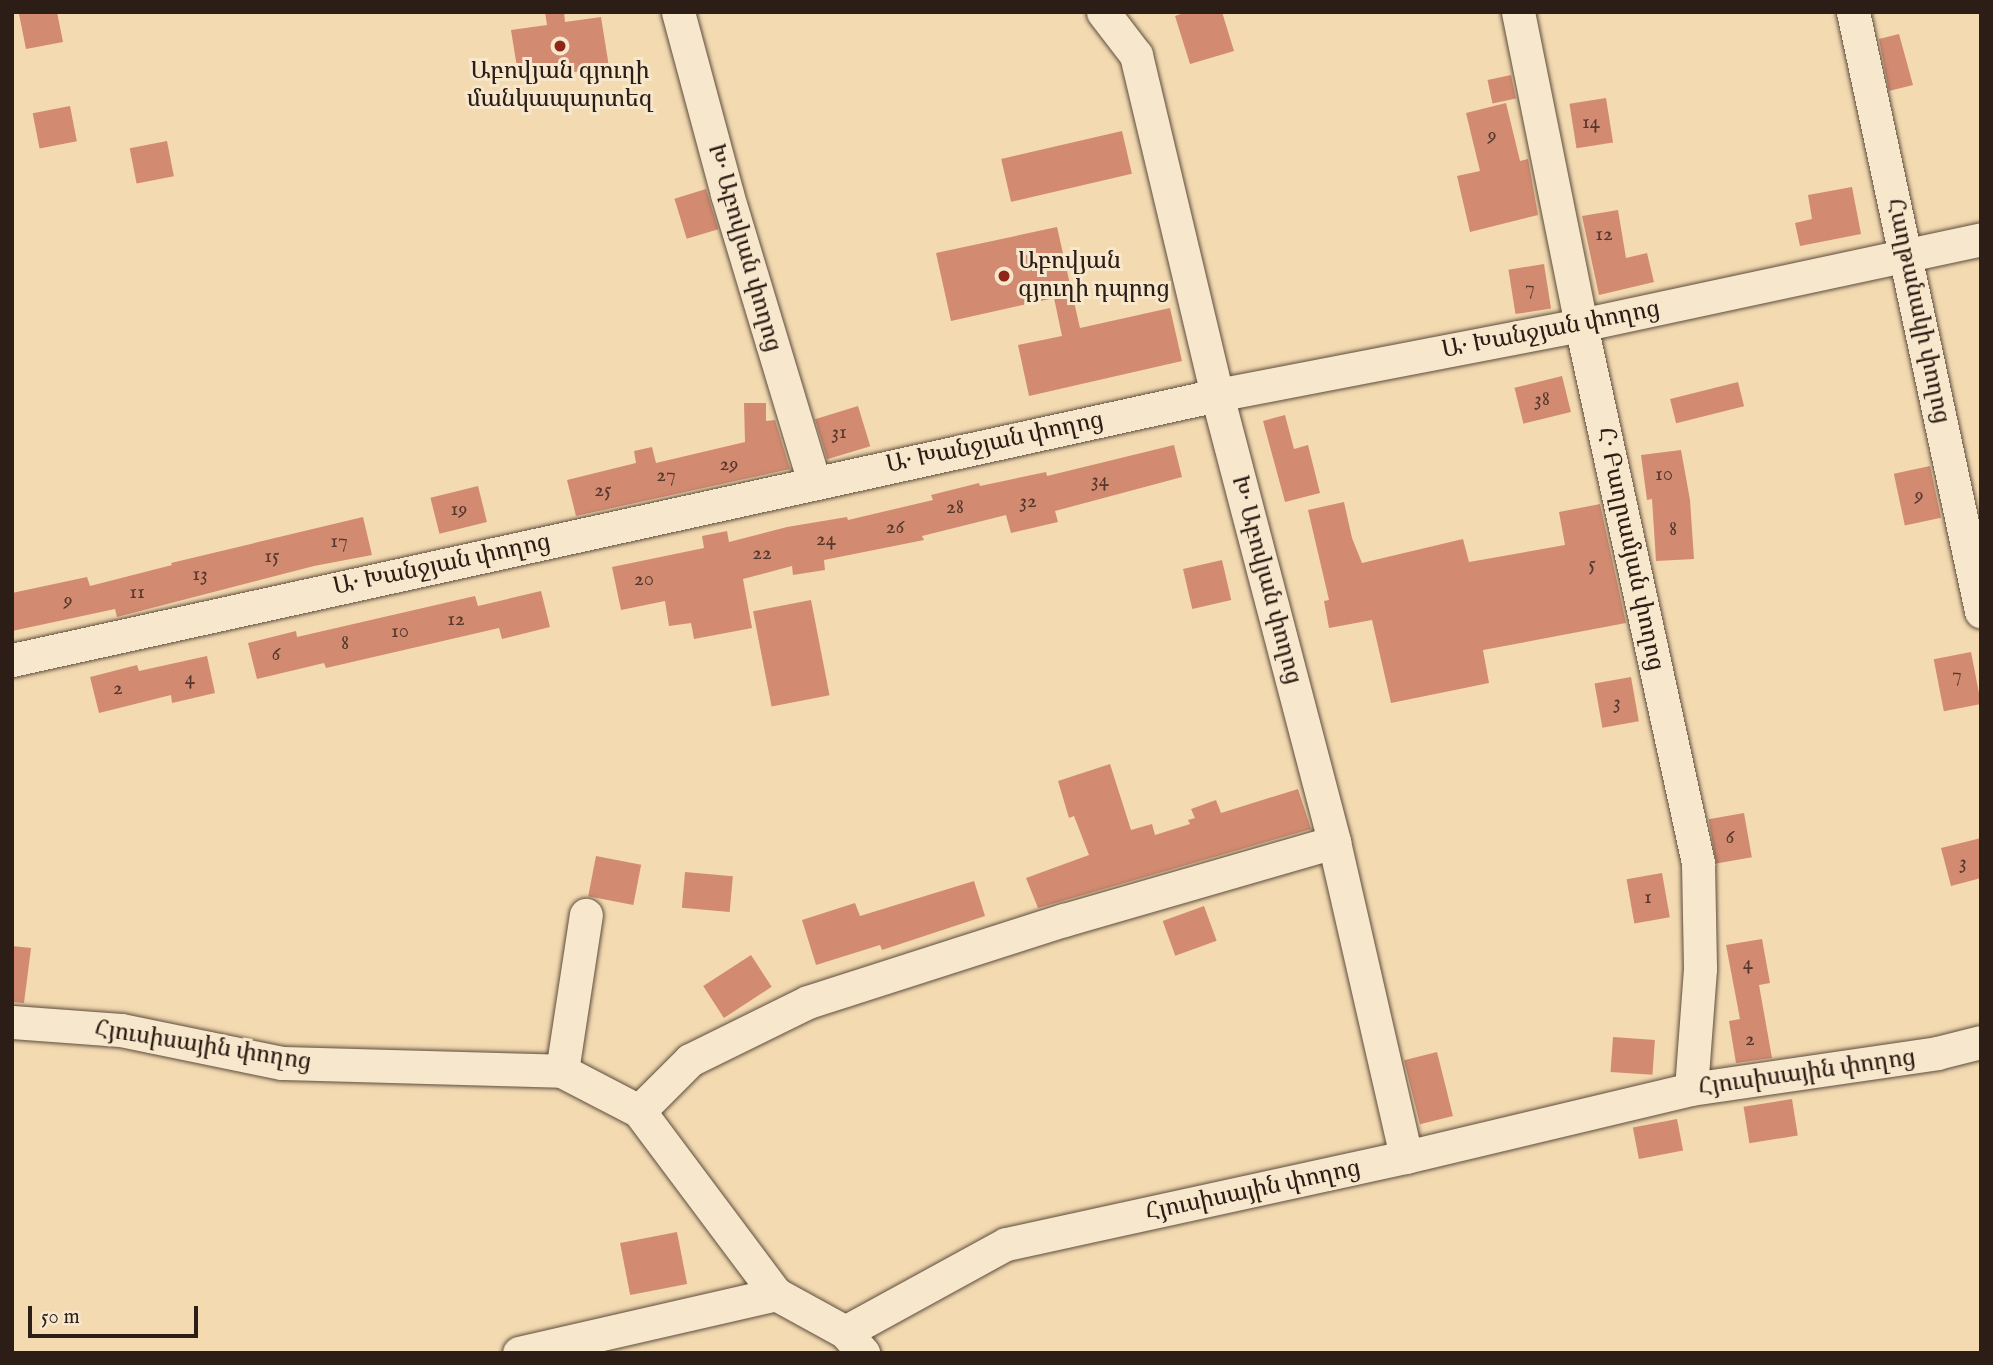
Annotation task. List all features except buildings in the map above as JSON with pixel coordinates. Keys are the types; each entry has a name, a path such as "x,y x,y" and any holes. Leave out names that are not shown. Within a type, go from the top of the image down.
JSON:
{"street":[{"name":"Խ․ Աբովյան փողոց","path":"678,12 727,194 814,483"},
{"name":"Խ․ Աբովյան փողոց","path":"1103,12 1136,55 1217,395 1334,842 1406,1157"},
{"name":"Հ․ Բաղրամյան փողոց","path":"1518,12 1581,325 1698,863 1700,968 1691,1089"},
{"name":"Հաղթանակի փողոց","path":"1853,12 1981,611"},
{"name":"Ա․ Խանջյան փողոց","path":"12,660 1217,395 1581,325 1981,239"},
{"path":"639,1111 690,1060 808,1002 1064,920 1334,842"},
{"path":"562,1071 586,915"},
{"name":"Հյուսիսային փողոց","path":"12,1022 121,1030 282,1063 562,1071 639,1111 776,1294 854,1343 1006,1244 1406,1157 1691,1089 1937,1053 1981,1042"},
{"path":"519,1353 776,1294"}],"place":[{"name":"Աբովյան գյուղի մանկապարտեզ","path":"560,46"},
{"name":"Աբովյան գյուղի դպրոց","path":"1004,276"}]}
